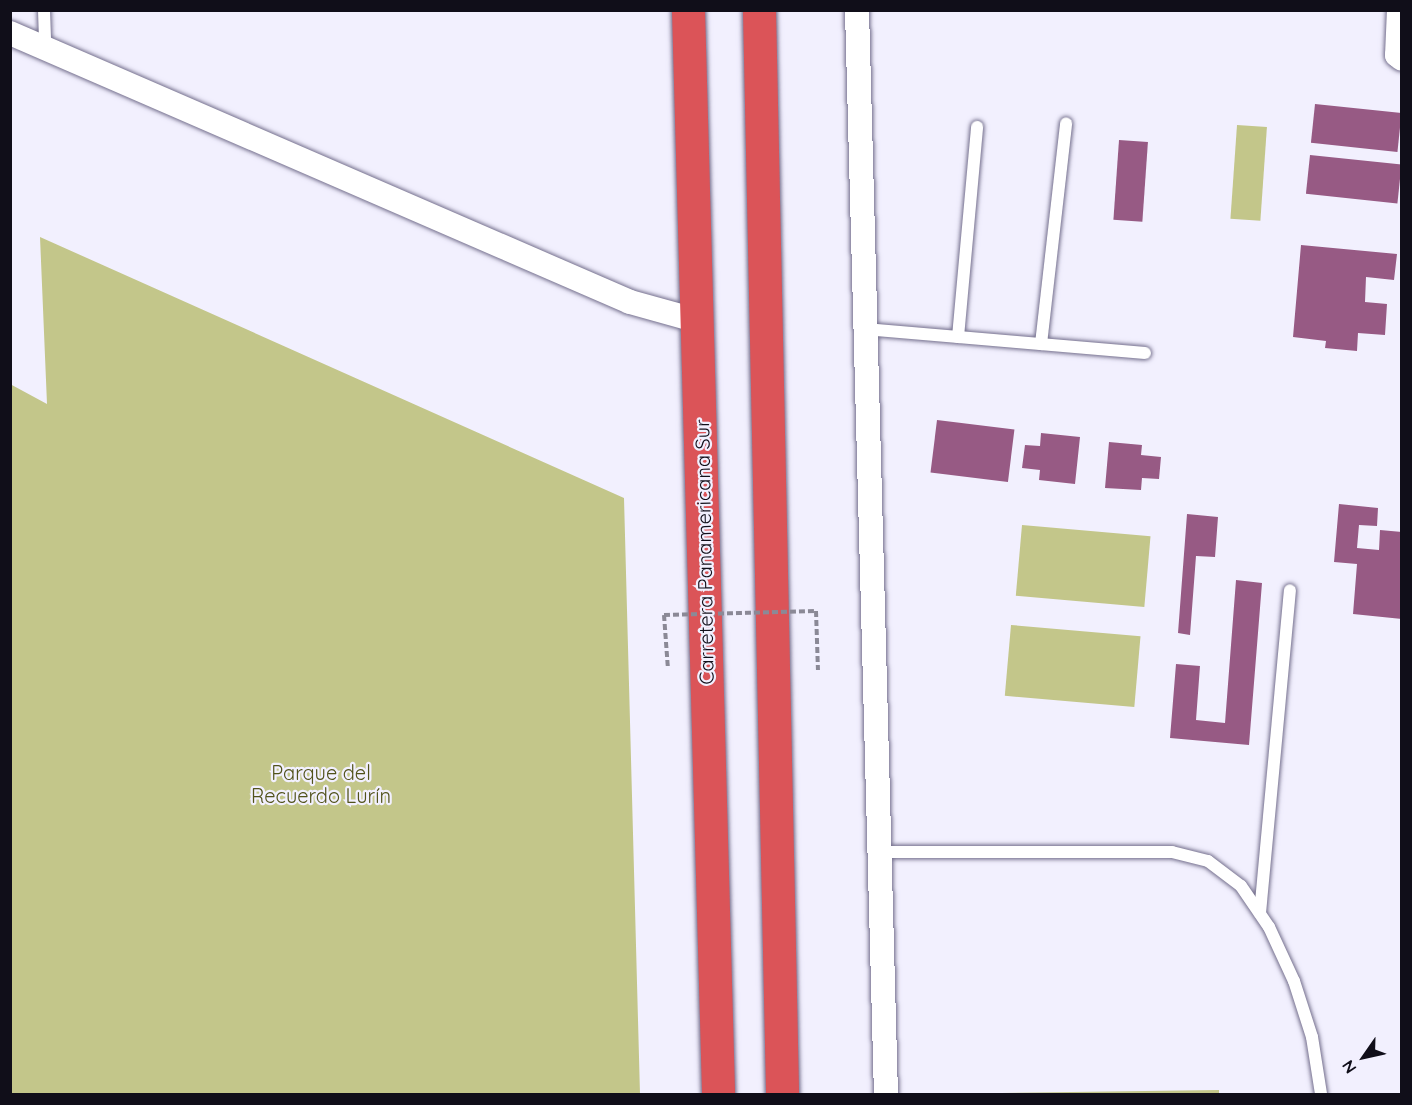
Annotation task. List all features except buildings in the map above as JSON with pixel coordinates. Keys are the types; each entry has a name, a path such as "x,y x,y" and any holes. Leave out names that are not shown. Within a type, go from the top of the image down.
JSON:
{"highway":[{"name":"Carretera Panamericana Sur","path":"688,10 695,320 700,377 718,1095"},
{"path":"759,10 782,1095"}],"street":[{"path":"857,10 886,1095"},
{"path":"1398,10 1397,55 1401,59"},
{"path":"10,33 630,302 695,320"}],"lane":[{"path":"44,10 45,47"},
{"path":"1041,344 1066,123"},
{"path":"958,337 977,127"},
{"path":"866,329 1145,353"},
{"path":"1260,913 1290,590"},
{"path":"879,852 1172,852 1208,861 1241,886 1260,913 1294,981 1312,1037 1321,1095"}],"path":[{"path":"668,669 664,615 816,611 818,670"}],"green space":[{"path":"1237,125 1267,127 1260,221 1230,219"},
{"name":"Parque del Recuerdo Lurín","path":"40,237 624,498 640,1094 11,1094 10,384 47,404"},
{"path":"1022,525 1151,536 1144,607 1016,596"},
{"path":"1011,625 1141,636 1134,707 1005,696"},
{"path":"1219,1090 1219,1094 936,1094"}]}
